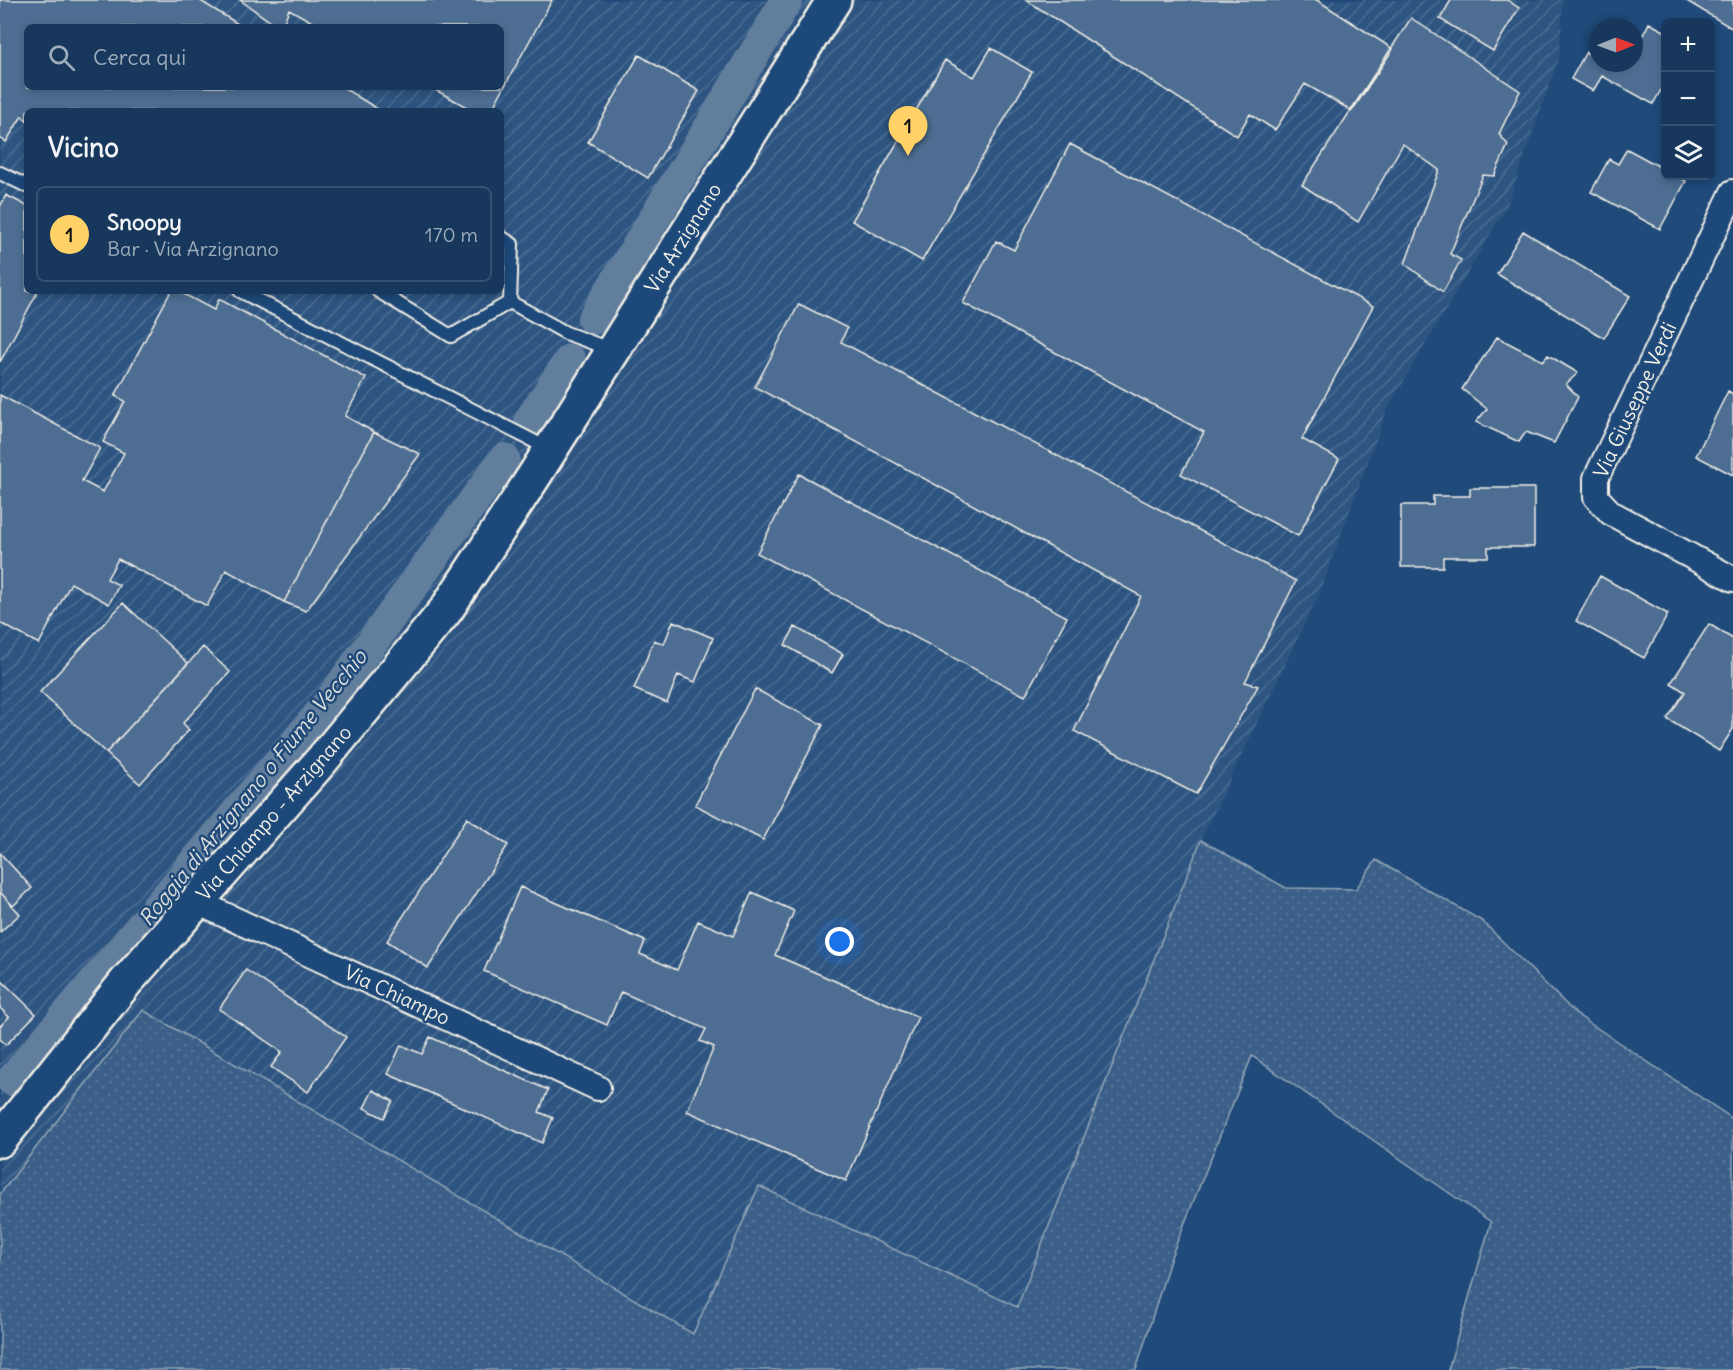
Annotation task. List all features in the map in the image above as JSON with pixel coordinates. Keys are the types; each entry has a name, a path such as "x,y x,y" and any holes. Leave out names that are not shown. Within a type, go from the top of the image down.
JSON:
{"main road":[{"name":"Via Arzignano","path":"542,463 834,0"},
{"name":"Via Chiampo - Arzignano","path":"0,1140 125,983 322,760 446,610 542,463"}],"street":[{"name":"Via Giuseppe Verdi","path":"1733,192 1596,478 1596,497 1611,513 1733,579"},
{"name":"Via Chiampo","path":"197,902 598,1088"}],"lane":[{"path":"0,173 24,185"},
{"path":"504,239 512,244 510,302"},
{"path":"245,294 542,463"},
{"path":"383,294 451,336 510,302"},
{"path":"510,302 566,333 613,351"}],"shaded area":[{"path":"0,0 1563,0 1560,55 1507,206 1387,410 1320,592 1201,840 1017,1307 759,1186 693,1334 143,1010 0,1194"},
{"path":"1201,840 1286,888 1356,889 1376,860 1482,921 1576,1014 1733,1119 1733,1370 1448,1370 1491,1222 1252,1056 1171,1257 1136,1370 0,1370 0,1194 143,1010 693,1334 759,1186 1017,1307"}],"building":[{"path":"0,0 199,0 238,24 24,24 24,90 347,90 376,108 24,108 24,118 22,116 6,142 0,138"},
{"path":"240,0 552,0 504,87 504,24 316,24 289,9 283,24 274,24"},
{"path":"1026,0 1317,0 1393,49 1352,111 1305,84 1275,130 1250,114 1237,136"},
{"path":"1451,0 1507,0 1519,8 1493,51 1440,19"},
{"path":"1685,0 1733,0 1733,29"},
{"path":"1411,18 1520,91 1499,134 1508,145 1494,176 1483,175 1450,254 1461,260 1443,292 1405,264 1439,170 1403,144 1358,222 1302,185"},
{"path":"1649,23 1661,29 1661,90 1653,104 1602,76 1593,91 1571,79 1586,52 1589,54 1589,72 1643,72 1643,35"},
{"path":"991,48 1032,72 922,261 852,221 945,60 974,77"},
{"path":"639,55 699,91 648,178 588,142"},
{"path":"436,90 503,90 493,108 468,108"},
{"path":"1070,144 1373,306 1302,439 1339,459 1298,536 1181,474 1204,432 963,303 996,241 1014,250"},
{"path":"1627,149 1661,167 1661,180 1686,181 1660,229 1591,192 1609,159 1618,164"},
{"path":"6,195 24,204 24,294 36,294 0,362 0,207"},
{"path":"1523,231 1630,296 1604,338 1497,274"},
{"path":"169,294 184,294 214,310 219,299 366,378 345,416 374,432 284,602 226,570 207,606 118,559 107,579 119,585 109,604 71,583 39,644 0,623 0,395 100,448 82,481 103,492 124,453 103,442 125,401 115,396"},
{"path":"799,304 847,328 841,342 1296,581 1245,682 1258,686 1196,794 1074,731 1141,596 755,387"},
{"path":"1497,337 1543,361 1548,355 1578,373 1566,384 1578,397 1554,443 1526,432 1519,442 1476,422 1487,409 1462,389"},
{"path":"1728,391 1733,394 1733,475 1696,456"},
{"path":"374,432 420,454 306,611 284,602"},
{"path":"799,474 1067,617 1025,696 757,553"},
{"path":"1470,488 1534,488 1534,547 1488,547 1488,557 1443,557 1443,567 1401,567 1401,505 1433,505 1433,496 1470,496"},
{"path":"1600,576 1668,614 1644,658 1576,621"},
{"path":"123,603 188,663 106,753 40,692"},
{"path":"673,621 713,638 695,682 678,675 667,703 634,689 654,640 664,644"},
{"path":"1709,624 1733,639 1733,729 1719,751 1667,719 1685,692 1671,683"},
{"path":"795,627 843,654 832,673 785,645"},
{"path":"203,647 230,672 183,723 189,730 140,784 106,753"},
{"path":"755,689 823,725 763,840 695,805"},
{"path":"467,818 508,845 428,968 387,941"},
{"path":"0,853 32,888 13,906 0,892"},
{"path":"520,887 645,941 640,954 677,970 698,921 733,936 752,892 794,911 775,955 918,1017 846,1181 687,1111 714,1047 700,1041 706,1029 621,992 607,1025 484,971"},
{"path":"0,892 20,914 0,932"},
{"path":"246,970 346,1037 308,1092 271,1067 282,1052 219,1009"},
{"path":"2,981 36,1014 6,1045 0,1039 0,1026 9,1017 0,1008"},
{"path":"430,1037 548,1090 539,1112 553,1118 542,1143 388,1074 401,1045 422,1054"},
{"path":"373,1090 393,1101 384,1118 364,1108"}],"waterway":[{"name":"Roggia di Arzignano o Fiume Vecchio","path":"593,319 787,0"},
{"name":"Roggia di Arzignano o Fiume Vecchio","path":"530,420 570,360"},
{"name":"Roggia di Arzignano o Fiume Vecchio","path":"12,1080 326,706 504,459"}],"place":[{"name":"Snoopy","path":"908,156"}]}
